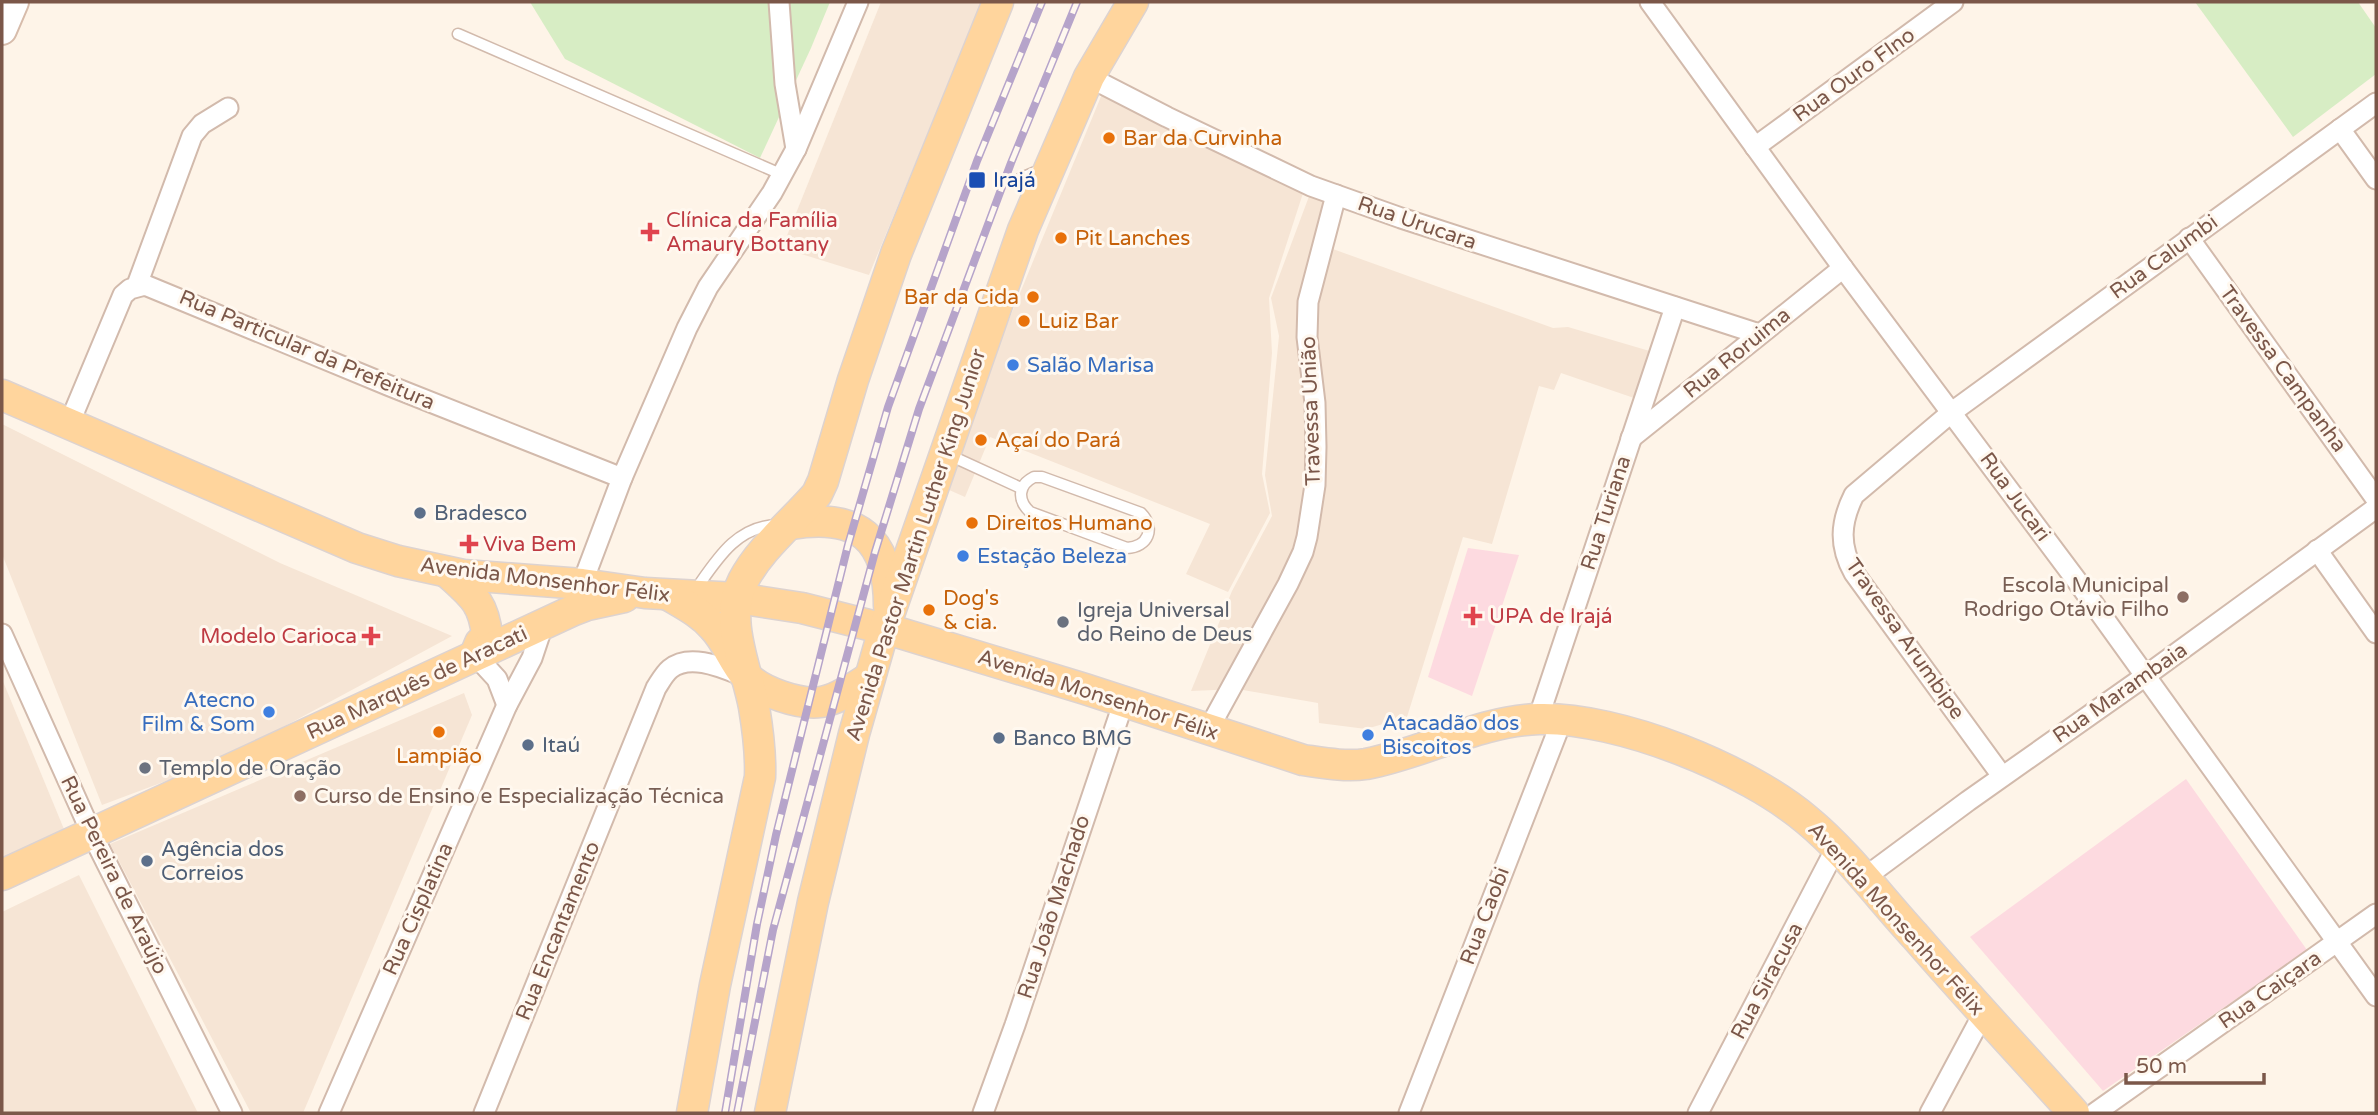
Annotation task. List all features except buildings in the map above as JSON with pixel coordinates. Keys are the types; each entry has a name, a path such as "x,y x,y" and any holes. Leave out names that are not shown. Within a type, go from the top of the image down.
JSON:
{"main road":[{"path":"692,1113 715,985 760,777 761,753 754,705 739,642 737,598 748,573 817,494 827,472 853,380 896,254 998,2"},
{"name":"Avenida Pastor Martin Luther King Junior","path":"771,1113 813,902 869,678 887,621 921,529 944,453 1010,264 1089,77 1133,2"},
{"name":"Avenida Monsenhor Félix","path":"2,395 357,548 398,561 447,572 504,579 582,584 668,595 737,598 887,621 1303,760 1340,765 1363,764 1507,722 1550,719 1616,728 1742,778 1776,797 1808,820 1864,878 2074,1113"},
{"path":"791,524 839,522 870,540 880,552 889,580 887,621"},
{"path":"447,572 475,598 483,612 481,646"},
{"path":"481,646 582,584"},
{"path":"668,595 712,625 722,636 746,677 775,694 796,700 821,702 842,694 869,678"},
{"name":"Rua Marquês de Aracati","path":"2,875 481,646 543,625 587,605 668,595"}],"street":[{"path":"2,30 14,2"},
{"path":"779,2 785,85 796,149"},
{"path":"582,584 659,388 708,287 783,175 858,2"},
{"name":"Rua Jucari","path":"1650,2 1843,268 2077,581 2376,996"},
{"name":"Rua Ouro FIno","path":"1755,147 1953,2"},
{"name":"Rua Urucara","path":"1089,77 1262,163 1336,195 1759,334"},
{"name":"Rua Calumbi","path":"1952,412 2376,103"},
{"path":"69,424 123,295 137,285 192,136 202,124 228,108"},
{"path":"2340,129 2376,179"},
{"name":"Travessa União","path":"1208,730 1288,584 1307,537 1315,485 1316,447 1315,403 1307,337 1308,302 1336,195"},
{"name":"Travessa Campanha","path":"2189,238 2376,499"},
{"name":"Rua Roruima","path":"1630,438 1843,268"},
{"name":"Rua Particular da Prefeitura","path":"137,285 152,286 390,386 622,478"},
{"name":"Rua Turiana","path":"1550,719 1630,438 1675,307"},
{"name":"Travessa Arumbipe","path":"1952,412 1866,482 1854,495 1847,509 1844,556 2002,776"},
{"name":"Rua Marambaia","path":"1864,878 2376,508"},
{"path":"2317,550 2376,634"},
{"name":"Rua Cisplatina","path":"329,1113 508,705 532,658 543,625"},
{"name":"Rua Pereira de Araújo","path":"2,634 92,834 232,1113"},
{"path":"481,646 508,705"},
{"name":"Rua Encantamento","path":"484,1113 656,688 669,670 680,664 696,662 714,665 746,677"},
{"name":"Rua João Machado","path":"983,1113 1124,701"},
{"name":"Rua Caobi","path":"1409,1113 1550,719"},
{"name":"Rua Siracusa","path":"1698,1113 1836,848"},
{"name":"Rua Caiçara","path":"2095,1113 2376,914"},
{"path":"1930,1113 1983,1014"}],"lane":[{"path":"458,34 783,175"},
{"path":"1021,178 1032,175 1051,162"},
{"path":"944,453 1021,488"},
{"path":"1034,477 1042,477 1142,513 1150,527 1149,536 1136,548 1127,548 1030,512 1023,506 1021,488 1034,477"},
{"path":"668,595 734,540 754,529 791,524"}],"shaded area":[{"path":"881,2 982,2 869,275 782,248"},
{"path":"1102,94 1305,187 1269,298 1272,353 1262,474 1270,513 1228,592 1186,574 1210,524 990,437 965,497 947,489 980,390"},
{"path":"1311,191 1344,202 1330,248 1553,328 1568,327 1653,352 1634,398 1561,373 1554,390 1539,386 1492,544 1463,537 1407,717 1366,729 1319,723 1318,703 1237,689 1191,691 1232,591 1272,516 1265,475 1279,336 1271,298"},
{"path":"2,424 280,563 452,636 222,760 102,805 2,554"},
{"name":"UPA de Irajá","path":"1468,548 1519,555 1472,696 1428,677"},
{"path":"2,679 66,834 2,861"},
{"path":"464,693 472,715 303,1113 251,1113 110,844"},
{"path":"2186,779 2307,950 2103,1091 1970,937"},
{"path":"79,875 198,1113 2,1113 2,912"}],"green space":[{"path":"530,2 830,2 760,158 565,59"},
{"path":"2195,2 2358,2 2376,28 2376,74 2293,137"}],"railway":[{"path":"725,1113 757,924 776,835 848,545 888,407 977,161 1042,2"},
{"path":"737,1113 773,930 875,552 919,409 1011,163 1077,2"}],"place":[{"name":"Bar da Curvinha","path":"1109,138"},
{"name":"Irajá","path":"977,180"},
{"name":"Clínica da Família Amaury Bottany","path":"650,232"},
{"name":"Pit Lanches","path":"1061,238"},
{"name":"Bar da Cida","path":"1033,297"},
{"name":"Luiz Bar","path":"1024,321"},
{"name":"Salão Marisa","path":"1013,365"},
{"name":"Açaí do Pará","path":"981,440"},
{"name":"Bradesco","path":"420,513"},
{"name":"Direitos Humano","path":"972,523"},
{"name":"Viva Bem","path":"469,544"},
{"name":"Estação Beleza","path":"963,556"},
{"name":"Escola Municipal Rodrigo Otávio Filho","path":"2183,597"},
{"name":"Dog's & cia.","path":"929,610"},
{"name":"UPA de Irajá","path":"1473,616"},
{"name":"Igreja Universal do Reino de Deus","path":"1063,622"},
{"name":"Modelo Carioca","path":"371,636"},
{"name":"Atecno Film & Som","path":"269,712"},
{"name":"Lampião","path":"439,732"},
{"name":"Atacadão dos Biscoitos","path":"1368,735"},
{"name":"Banco BMG","path":"999,738"},
{"name":"Itaú","path":"528,745"},
{"name":"Templo de Oração","path":"145,768"},
{"name":"Curso de Ensino e Especialização Técnica","path":"300,796"},
{"name":"Agência dos Correios","path":"147,861"}]}
